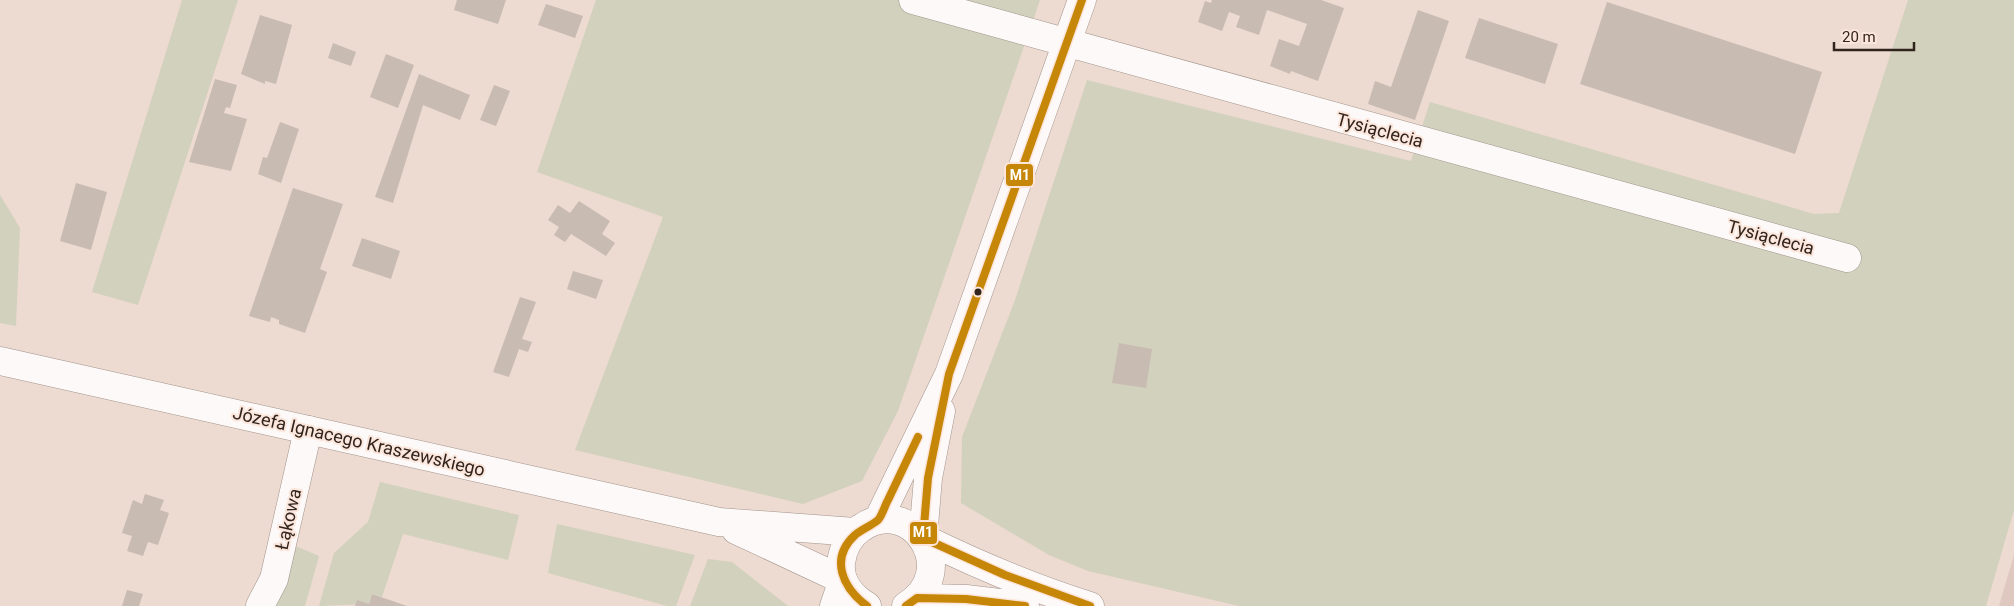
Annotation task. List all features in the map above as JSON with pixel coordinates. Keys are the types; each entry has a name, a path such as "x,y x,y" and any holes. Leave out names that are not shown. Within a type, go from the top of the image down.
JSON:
{"street":[{"name":"Tysiąclecia","path":"913,0 1847,258"},
{"path":"912,602 930,576 932,563 929,550 923,538 928,478 949,374 1068,44 1082,0"},
{"name":"Józefa Ignacego Kraszewskiego","path":"0,361 719,522 867,526 903,523 923,538"},
{"path":"867,606 850,592 844,580 841,568 842,555 847,543 867,526 949,374"},
{"name":"Łąkowa","path":"260,606 274,579 308,430"},
{"name":"Józefa Ignacego Kraszewskiego","path":"719,522 844,580"},
{"path":"923,538 979,565 1044,592 1090,606"},
{"path":"834,606 844,580"},
{"path":"912,602 966,599 1025,606"}],"shaded area":[{"path":"2014,555 2014,606 1999,606"}],"green space":[{"path":"182,0 238,0 138,305 92,292"},
{"path":"596,0 1040,0 898,411 862,481 803,504 575,450 663,217 537,172"},
{"path":"1908,0 2014,0 2014,510 1986,606 1239,606 1088,571 1049,555 961,503 962,437 1015,300 1087,80 1411,161 1430,102 1814,214 1839,213"},
{"path":"0,195 20,228 16,326 0,323"},
{"path":"380,482 519,515 508,560 403,534 382,597 372,594 369,604 319,606 334,553 368,522"},
{"path":"557,524 695,555 676,606 667,606 548,573"},
{"path":"284,541 319,556 305,606 260,606"},
{"path":"708,559 732,562 788,606 690,606"}],"building":[{"path":"457,0 506,0 498,24 454,10"},
{"path":"1212,0 1321,0 1344,8 1318,81 1291,71 1290,74 1270,66 1279,39 1299,46 1307,24 1267,10 1259,35 1236,27 1240,16 1229,12 1222,31 1198,22 1205,1 1211,3"},
{"path":"1607,2 1822,72 1795,154 1580,84"},
{"path":"546,4 583,16 575,38 538,25"},
{"path":"1418,10 1449,21 1415,120 1368,104 1375,81 1391,87"},
{"path":"260,15 292,25 276,84 265,81 265,84 241,74"},
{"path":"1479,18 1558,44 1545,84 1465,58"},
{"path":"333,43 356,52 351,66 328,58"},
{"path":"386,54 414,65 398,108 370,97"},
{"path":"419,74 470,95 460,120 423,105 393,203 375,197"},
{"path":"215,79 237,85 230,108 226,107 224,113 247,119 231,171 189,162"},
{"path":"494,85 510,91 496,126 480,120"},
{"path":"280,122 299,129 281,183 258,174 263,157 267,158"},
{"path":"76,183 107,192 91,250 60,241"},
{"path":"293,188 343,204 320,269 327,272 305,333 279,324 279,320 271,317 270,322 249,316"},
{"path":"579,201 610,221 602,234 615,243 606,256 571,234 565,242 554,235 559,227 548,220 558,205 570,213"},
{"path":"362,238 400,251 391,279 352,266"},
{"path":"573,271 603,280 596,299 567,289"},
{"path":"520,297 536,302 522,339 532,342 528,352 519,349 509,377 493,372"},
{"path":"1119,343 1152,349 1146,388 1112,383"},
{"path":"145,494 164,500 160,510 169,513 158,545 148,542 143,556 127,551 132,536 122,533 133,500 142,504"},
{"path":"127,590 143,594 139,606 122,606"},
{"path":"372,594 407,606 355,606 357,600 369,604"}],"transit line":[{"name":"M1","path":"1082,0 949,374 928,478 923,538 1005,575 1090,606"},
{"name":"M1","path":"867,606 851,591 846,582 842,573 841,563 843,554 847,544 855,535 879,518 918,437"},
{"name":"M1","path":"906,606 917,598 966,599 1025,606"}]}
